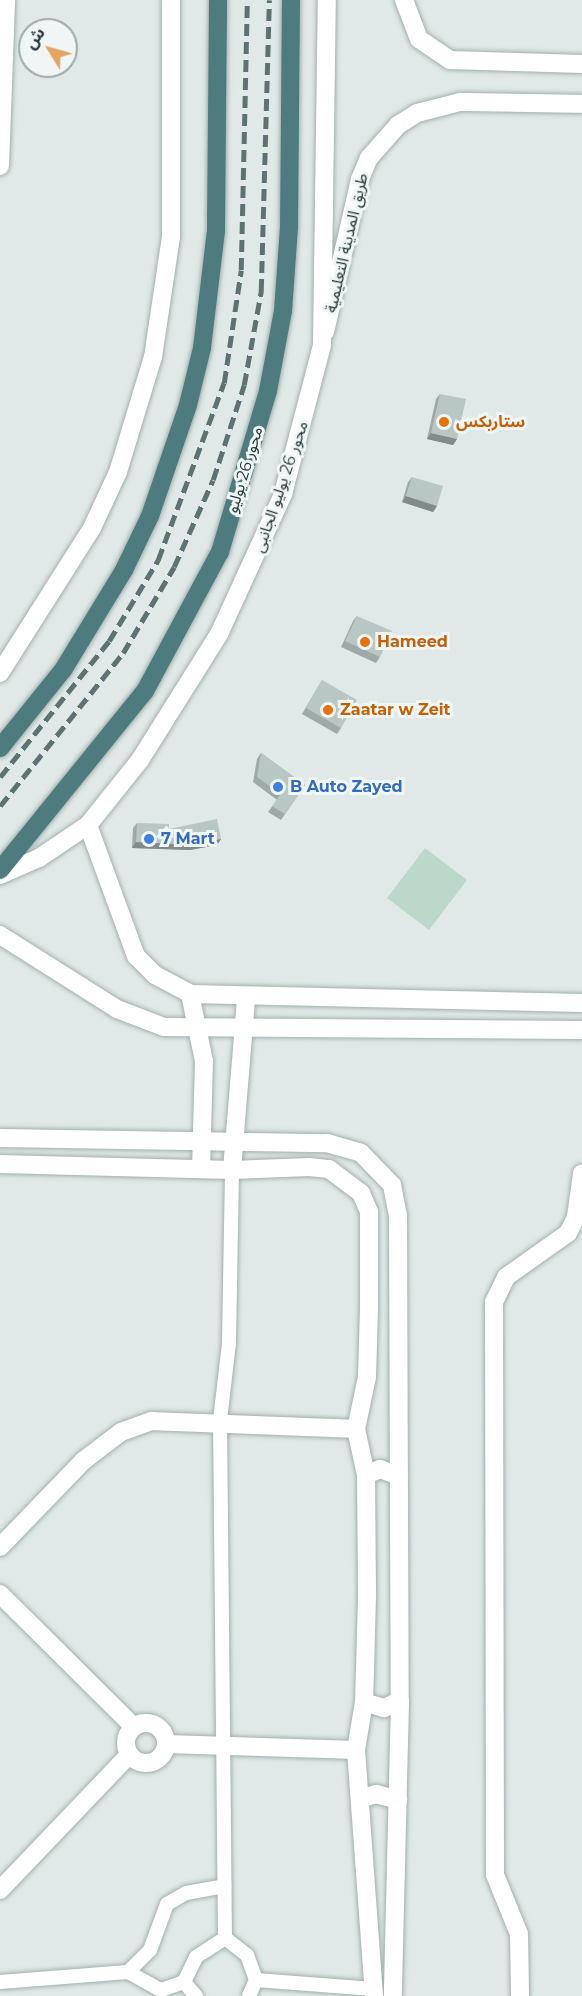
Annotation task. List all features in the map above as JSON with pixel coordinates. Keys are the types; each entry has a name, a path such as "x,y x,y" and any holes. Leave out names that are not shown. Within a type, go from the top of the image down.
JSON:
{"highway":[{"path":"0,748 63,670 124,570 154,505 188,405 204,336 216,231 218,0"},
{"name":"محور 26 يوليو","path":"0,870 146,691 191,612 240,490 268,391 283,311 291,0"}],"street":[{"path":"0,166 6,0"},
{"path":"0,673 92,528 118,472 153,357 171,237 171,0"},
{"name":"محور 26 يوليو الجانبى","path":"0,875 39,858 88,825 161,731 249,575 283,494 322,345 327,0"},
{"path":"404,0 418,39 450,60 582,64"},
{"name":"طريق المدينة التعليمية","path":"322,345 360,179 382,140 417,113 438,105 582,104"},
{"path":"88,825 136,956 161,979 190,994 246,999 582,1003"},
{"path":"0,936 132,1017 195,1028 582,1030"},
{"path":"564,1003 582,990"},
{"path":"190,994 195,1028 204,1061 201,1169"},
{"path":"225,1938 220,1420 229,1343 233,1142 246,999"},
{"path":"0,1138 346,1146 380,1167 392,1185 398,1215 400,1701 393,1996"},
{"path":"0,1164 232,1170 329,1169 361,1193 369,1212 367,1377 356,1429 366,1475 364,1702 356,1750 363,1798 374,1993 256,1980"},
{"path":"520,1996 519,1934 495,1875 494,1302 506,1277 568,1233 576,1217 582,1173"},
{"path":"367,1377 380,1382 399,1376"},
{"path":"0,1547 83,1461 121,1432 152,1421 220,1420 356,1429"},
{"path":"366,1475 380,1469 399,1476"},
{"path":"0,1594 134,1727 156,1725 167,1744"},
{"path":"364,1702 384,1708 400,1701"},
{"path":"129,1755 126,1746 134,1727"},
{"path":"167,1744 356,1750"},
{"path":"129,1755 152,1763 167,1744"},
{"path":"0,1890 129,1755"},
{"path":"363,1798 376,1794 398,1800"},
{"path":"128,1972 150,1950 167,1905 186,1893 225,1886"},
{"path":"225,1938 247,1955 256,1980 249,1996"},
{"path":"0,1982 128,1972 161,1990 184,1982 196,1957 225,1938"},
{"path":"184,1982 196,1996"}],"green space":[{"path":"425,848 467,880 429,930 387,898"}],"building":[{"name":"ستاربكس","path":"440,394 466,399 457,439 431,433"},
{"path":"412,477 443,486 437,506 406,496"},
{"name":"Hameed","path":"357,616 392,631 380,657 345,641"},
{"name":"Zaatar w Zeit","path":"322,680 357,700 341,728 306,708"},
{"name":"B Auto Zayed","path":"261,753 305,785 285,814 272,806 281,794 257,777"},
{"path":"217,819 221,839 194,845 136,842 137,823 169,824 169,829"}],"railway":[{"path":"0,777 109,641 158,560 224,383 241,270 247,0"},
{"path":"0,806 123,653 174,567 213,480 244,385 261,291 269,0"}],"place":[{"name":"ستاربكس","path":"444,422"},
{"name":"Hameed","path":"365,642"},
{"name":"Zaatar w Zeit","path":"328,710"},
{"name":"B Auto Zayed","path":"278,787"},
{"name":"7 Mart","path":"149,839"}]}
